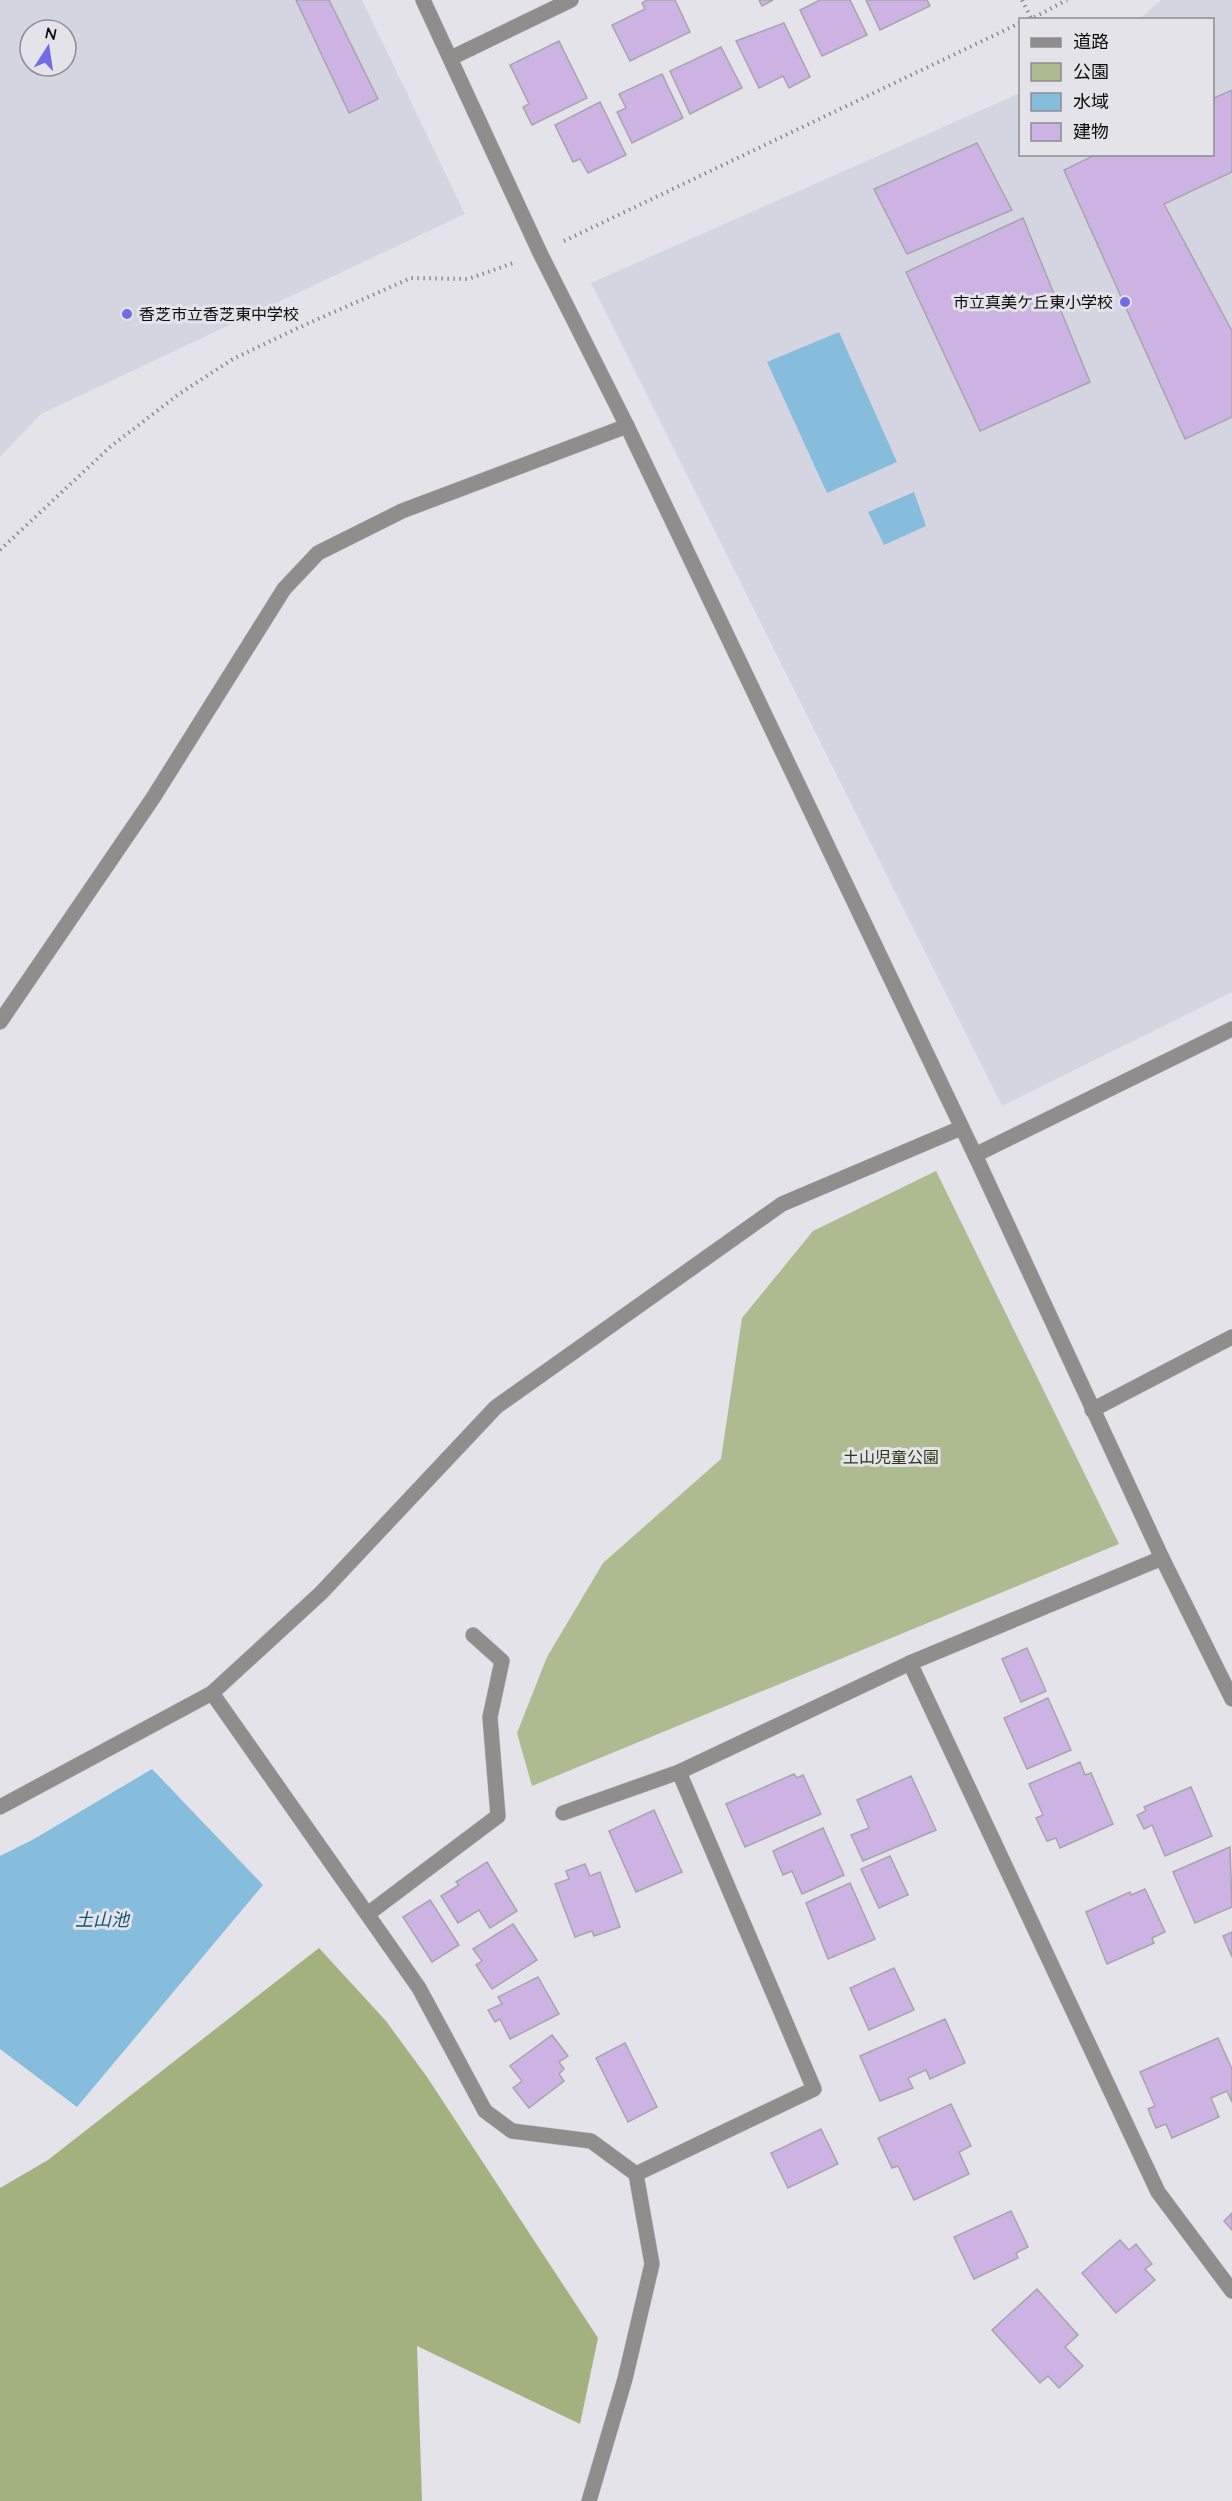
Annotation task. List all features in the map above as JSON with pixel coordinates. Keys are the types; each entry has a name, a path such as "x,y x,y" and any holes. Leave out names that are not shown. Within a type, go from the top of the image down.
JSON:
{"street":[{"path":"423,0 540,253 627,426 975,1155 1162,1558 1232,1699"},
{"path":"451,58 572,0"},
{"path":"0,1022 153,798 284,589 318,554 402,511 627,426"},
{"path":"975,1155 1232,1029"},
{"path":"0,1807 212,1693 321,1593 496,1407 782,1204 961,1128"},
{"path":"1092,1410 1232,1337"},
{"path":"563,1813 679,1772 910,1663 1162,1558"},
{"path":"369,1913 498,1816 490,1717 502,1661 473,1635"},
{"path":"910,1663 1158,2192 1232,2291"},
{"path":"212,1693 369,1913 419,1988 485,2111 512,2132 591,2141 636,2174 652,2264 625,2379 589,2501"},
{"path":"636,2174 814,2089 679,1772"}],"path":[{"path":"1023,0 1030,18"},
{"path":"1032,18 1067,0"},
{"path":"0,550 110,447 178,394 233,359 411,279 468,279 540,253 1019,24"}],"shaded area":[{"name":"香芝市立香芝東中学校","path":"0,0 362,0 465,214 41,414 0,457"},
{"path":"1161,0 1232,0 1232,992 1002,1106 591,283 1019,93 1019,156 1214,156 1214,18 1141,18"}],"green space":[{"name":"土山児童公園","path":"936,1171 1119,1544 532,1786 517,1733 547,1657 603,1563 721,1459 742,1318 813,1231"},
{"path":"319,1948 386,2021 427,2077 598,2338 580,2424 417,2346 422,2501 0,2501 0,2188 48,2160"}],"water":[{"path":"839,332 897,462 827,493 767,362"},
{"path":"914,492 926,526 884,545 868,512"},
{"name":"土山池","path":"152,1769 263,1885 77,2107 0,2049 0,1856 34,1839"}],"building":[{"path":"296,0 329,0 378,99 349,113"},
{"path":"647,0 675,0 690,32 630,61 612,25 645,9 642,3"},
{"path":"759,0 773,0 762,6"},
{"path":"820,0 850,0 867,35 822,56 800,10"},
{"path":"866,0 927,0 930,6 880,30"},
{"path":"784,23 810,77 789,88 783,76 759,88 736,41"},
{"path":"559,41 587,98 532,125 523,107 529,104 510,65"},
{"path":"721,47 742,88 690,114 670,71"},
{"path":"662,74 683,118 632,143 617,112 626,108 619,94"},
{"path":"1232,90 1232,172 1164,204 1232,331 1232,417 1185,439 1064,170 1093,156 1214,156 1214,98"},
{"path":"600,102 626,155 588,173 580,159 573,162 555,125"},
{"path":"977,143 1012,210 907,254 874,189"},
{"path":"1023,218 1090,382 980,431 906,272"},
{"path":"1027,1648 1046,1691 1021,1702 1002,1659"},
{"path":"1048,1698 1071,1750 1027,1769 1004,1718"},
{"path":"1080,1762 1085,1775 1091,1773 1113,1824 1060,1848 1056,1838 1047,1841 1036,1818 1043,1815 1029,1784"},
{"path":"794,1774 797,1778 803,1775 821,1814 745,1847 726,1804"},
{"path":"911,1776 936,1830 863,1861 851,1835 869,1828 857,1800"},
{"path":"1191,1787 1212,1836 1165,1856 1152,1825 1144,1829 1137,1815 1146,1811 1144,1807"},
{"path":"654,1810 682,1872 636,1892 609,1831"},
{"path":"823,1828 844,1875 802,1894 792,1871 783,1875 773,1851"},
{"path":"1230,1847 1232,1907 1195,1923 1173,1872"},
{"path":"890,1856 908,1895 879,1908 861,1869"},
{"path":"487,1862 517,1911 490,1928 479,1910 458,1923 441,1896 459,1885 456,1882"},
{"path":"585,1864 590,1876 600,1872 620,1927 594,1936 592,1931 575,1937 555,1884 569,1879 566,1871"},
{"path":"850,1883 875,1939 828,1959 806,1903"},
{"path":"1145,1889 1165,1932 1152,1938 1154,1943 1107,1964 1086,1912 1130,1892 1131,1895"},
{"path":"430,1900 459,1945 432,1962 403,1917"},
{"path":"513,1924 537,1960 492,1989 476,1965 482,1961 473,1949"},
{"path":"1232,1932 1232,1957 1223,1936"},
{"path":"894,1968 914,2010 869,2030 850,1988"},
{"path":"538,1977 559,2014 510,2039 500,2019 495,2022 488,2010 502,2004 498,1997"},
{"path":"945,2019 965,2063 930,2079 926,2070 908,2078 913,2088 880,2101 860,2056"},
{"path":"552,2035 568,2056 559,2062 564,2069 559,2074 564,2081 529,2108 513,2088 522,2081 510,2066"},
{"path":"1218,2038 1232,2069 1232,2102 1227,2091 1211,2098 1219,2117 1172,2138 1166,2124 1156,2128 1148,2109 1155,2106 1140,2072"},
{"path":"625,2043 657,2107 628,2122 596,2058"},
{"path":"951,2104 971,2146 959,2152 969,2174 914,2200 898,2166 892,2168 878,2138"},
{"path":"821,2129 838,2164 788,2188 771,2153"},
{"path":"1011,2211 1028,2247 1016,2253 1018,2258 974,2279 954,2237"},
{"path":"1232,2213 1232,2230 1224,2221"},
{"path":"1120,2240 1129,2250 1136,2244 1152,2264 1145,2269 1155,2280 1116,2313 1082,2273"},
{"path":"1037,2289 1078,2335 1065,2347 1083,2366 1059,2388 1048,2376 1040,2383 992,2330"}],"place":[{"name":"市立真美ケ丘東小学校","path":"1125,302"},
{"name":"香芝市立香芝東中学校","path":"127,314"}]}
